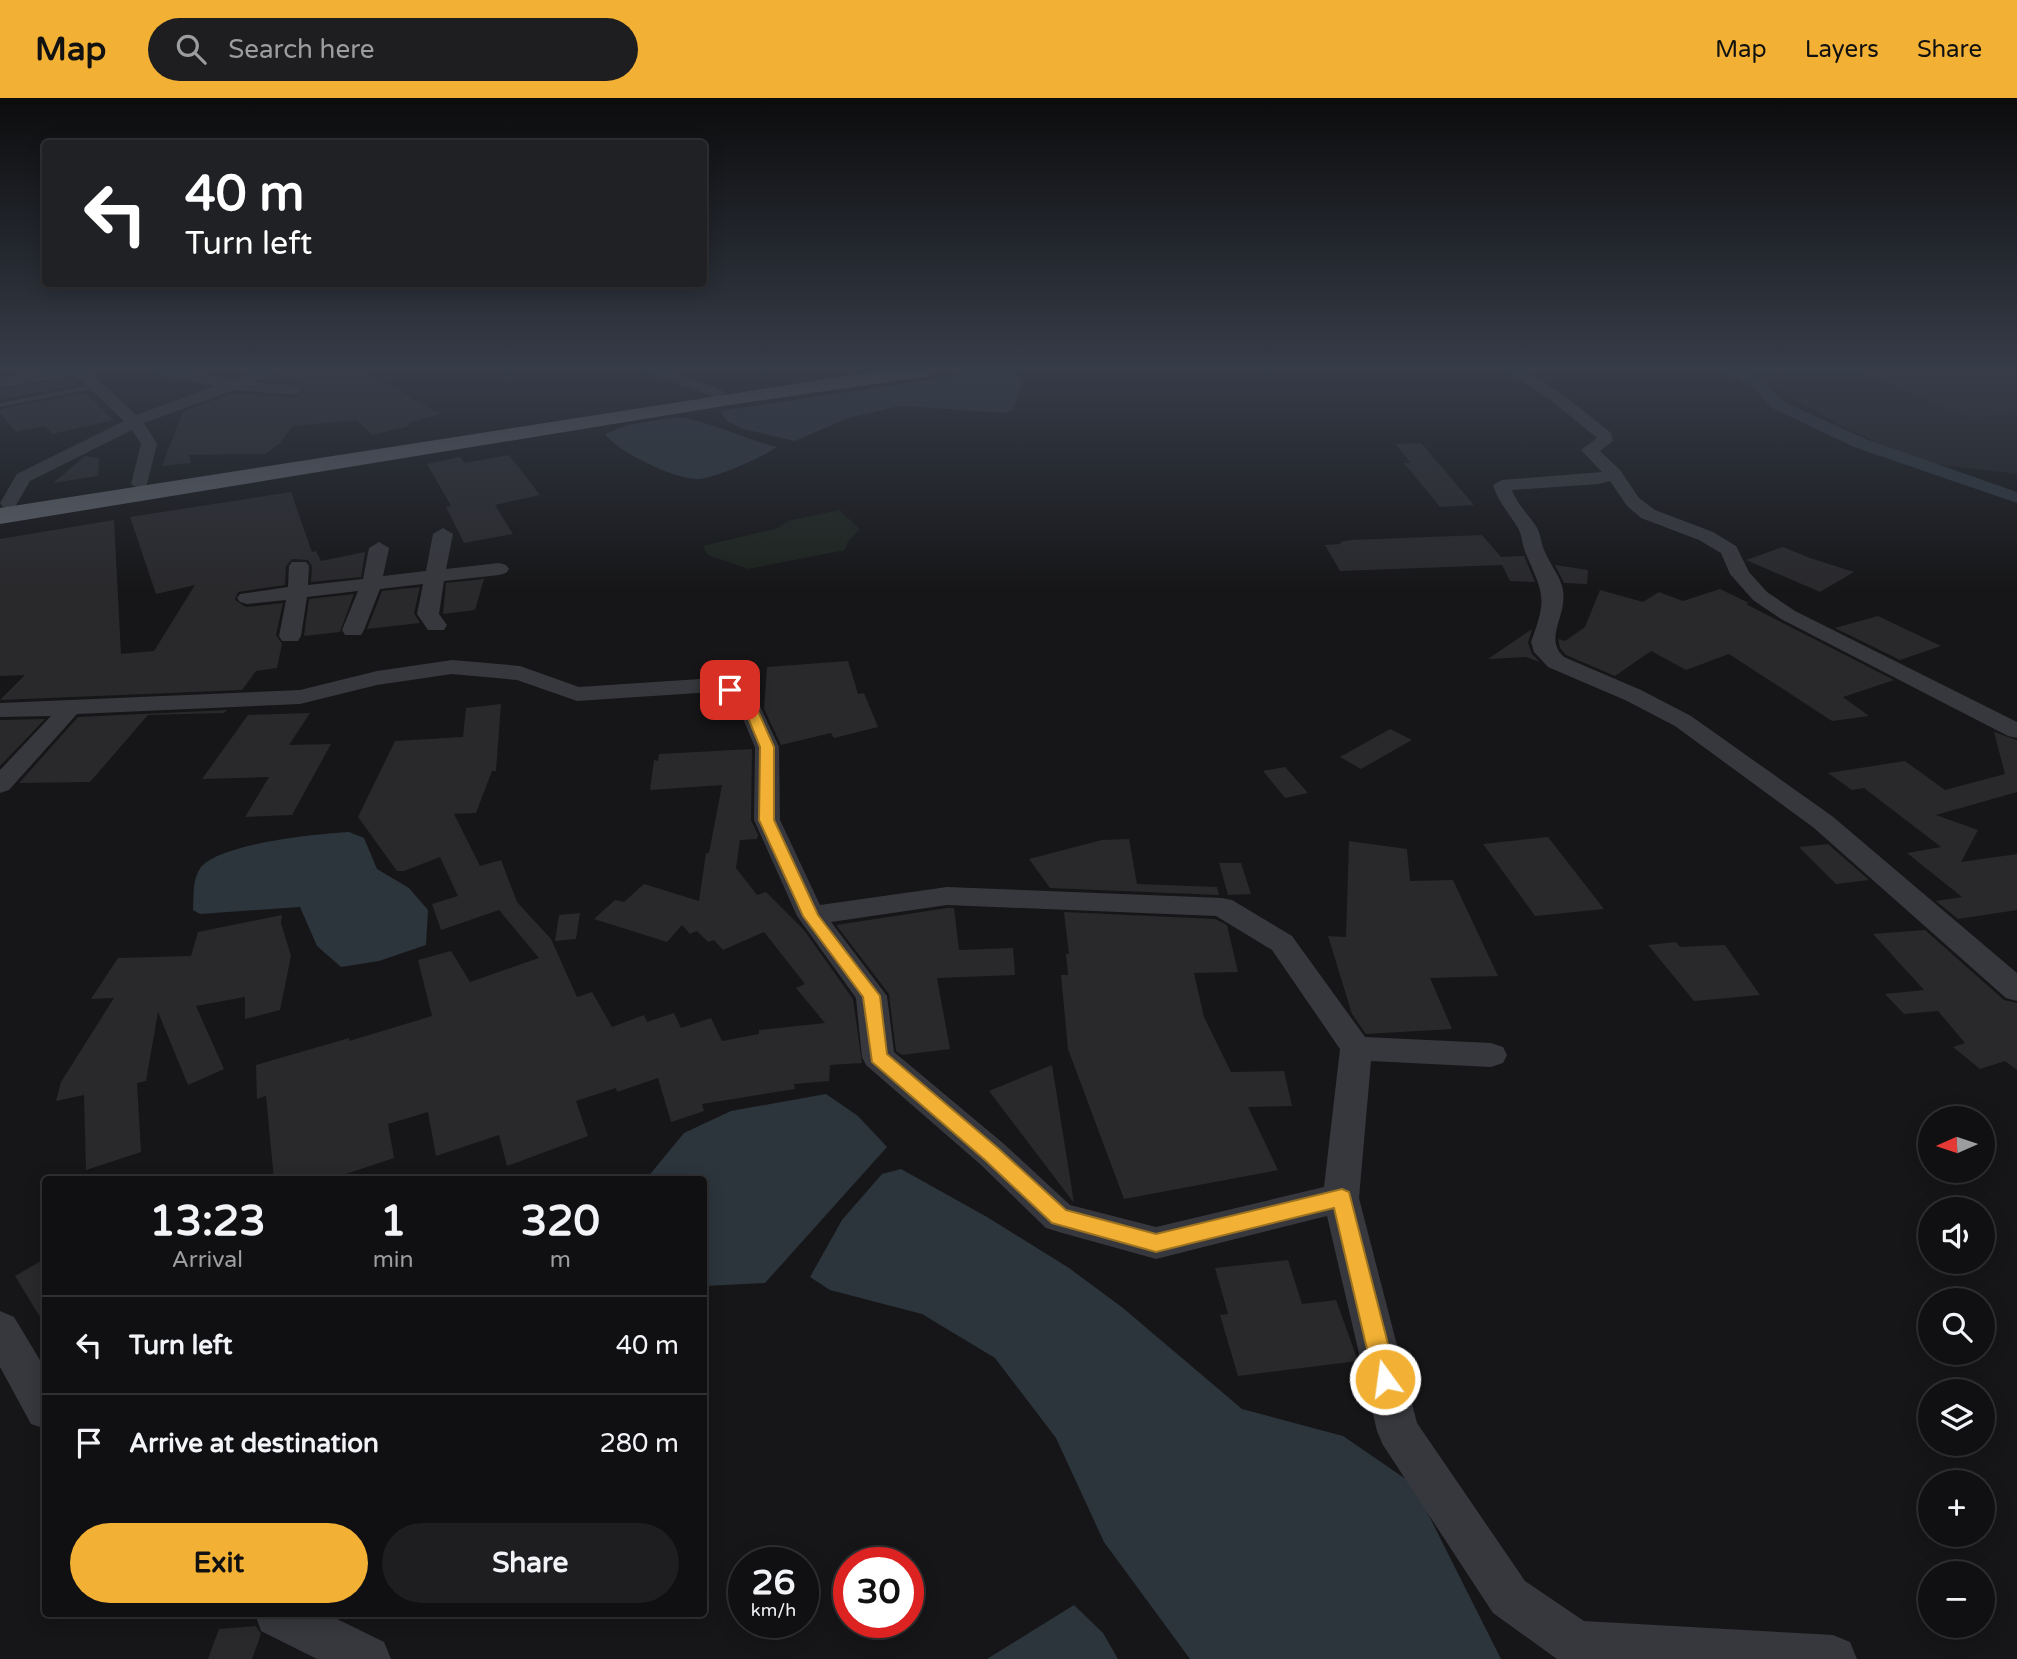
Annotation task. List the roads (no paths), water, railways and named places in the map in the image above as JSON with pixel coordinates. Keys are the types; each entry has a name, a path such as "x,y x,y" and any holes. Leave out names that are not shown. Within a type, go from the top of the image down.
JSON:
{"highway":[{"path":"3,508 395,444"},
{"path":"3,508 431,444"}],"street":[{"path":"3,508 23,478 91,444"},
{"path":"140,484 149,444"},
{"path":"1600,444 1589,450 1614,474 1633,502 1648,514 1706,537 1729,550 1740,574 1760,596 1788,615 2017,731"},
{"path":"1614,474 1599,479 1502,485 1501,491 1529,530 1534,550 1552,587 1554,600 1542,642 1545,652 1556,662 1657,706 1683,721 1823,822 2017,990"},
{"path":"436,625 428,614 443,534"},
{"path":"353,630 372,583 379,548"},
{"path":"290,636 298,592 299,566"},
{"path":"247,598 499,569"},
{"path":"0,710 300,697 377,678 452,667 520,673 577,694 715,685 746,696 767,747 767,820 811,916 871,996 878,1057 992,1154 1059,1217 1156,1243 1342,1198"},
{"path":"0,785 66,713 52,708"},
{"path":"811,916 947,896 1222,907 1282,943 1356,1048 1342,1198 1398,1431 1508,1597 1577,1644 1833,1659"},
{"path":"1356,1048 1491,1055"},
{"path":"0,1329 42,1403"},
{"path":"284,1617 367,1659"}],"waterway":[{"path":"1862,444 2017,498"}]}
